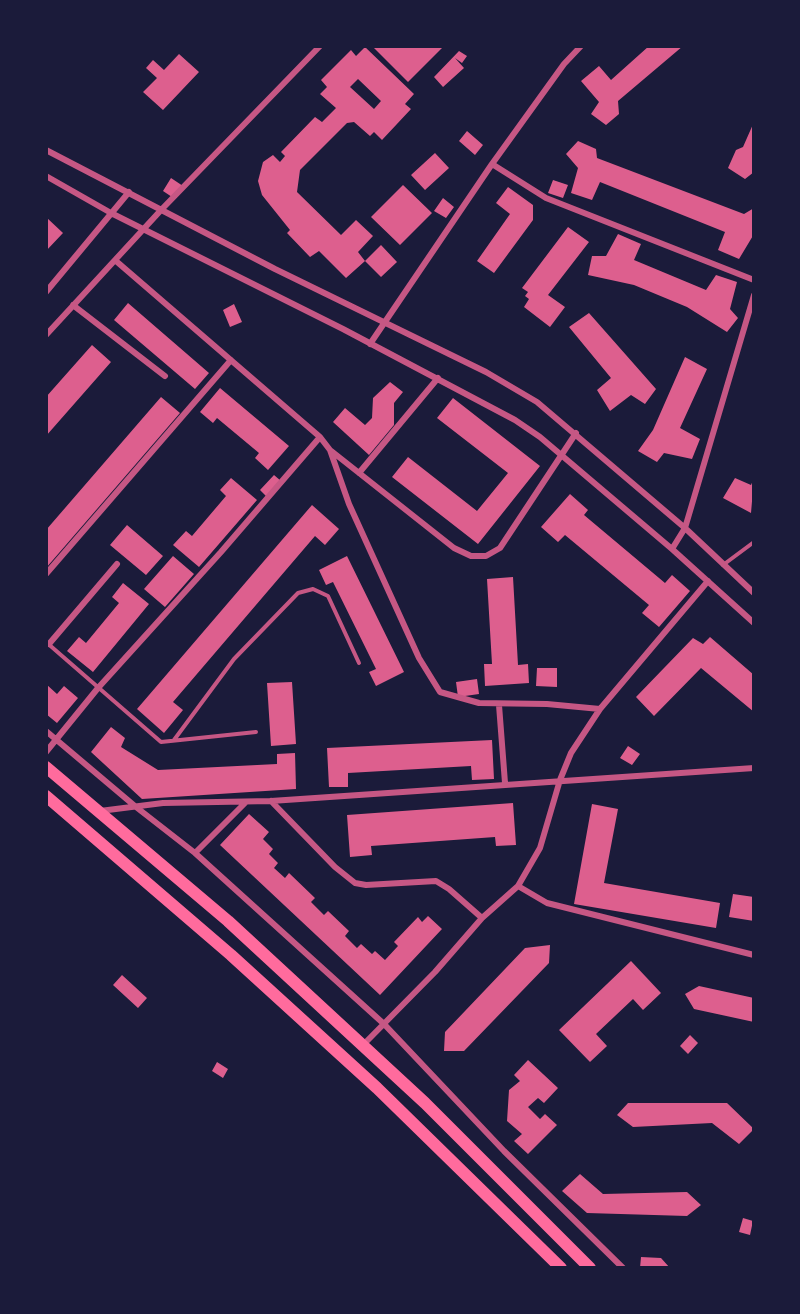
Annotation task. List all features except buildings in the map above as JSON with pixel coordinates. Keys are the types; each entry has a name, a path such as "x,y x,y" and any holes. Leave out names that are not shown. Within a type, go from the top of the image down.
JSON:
{"main road":[{"path":"46,767 228,921 425,1103 590,1268"},
{"path":"46,796 231,955 377,1088 561,1268"}],"street":[{"path":"46,335 162,209 320,46"},
{"path":"370,344 492,164 557,73 581,46"},
{"path":"46,150 486,372 537,402 685,528 753,593"},
{"path":"492,164 546,198 753,280"},
{"path":"46,177 111,213 438,378 515,420 540,437 672,549 753,623"},
{"path":"46,292 129,192"},
{"path":"116,261 320,437 330,450 454,548 471,556 486,556 500,548 562,458 576,433"},
{"path":"672,549 685,528 753,295"},
{"path":"73,305 165,376"},
{"path":"46,574 231,360"},
{"path":"359,473 438,378"},
{"path":"46,752 98,687 221,552 320,437"},
{"path":"330,450 349,504 419,658 440,692 479,704 547,704 600,709"},
{"path":"48,643 117,564"},
{"path":"363,1046 435,972 482,918 518,886 540,848 560,780 572,753 622,679 708,581"},
{"path":"499,705 505,783"},
{"path":"46,731 195,853 384,1024 504,1151 623,1268"},
{"path":"100,811 163,804 271,801 505,783 753,768"},
{"path":"271,801 335,867 355,883 366,885 436,881 449,889 482,918"},
{"path":"195,853 245,802"},
{"path":"518,886 547,903 753,956"}],"lane":[{"path":"723,565 753,543"},
{"path":"174,740 234,659 298,593 313,589 328,596 360,663"},
{"path":"48,643 161,742 256,732"}]}
